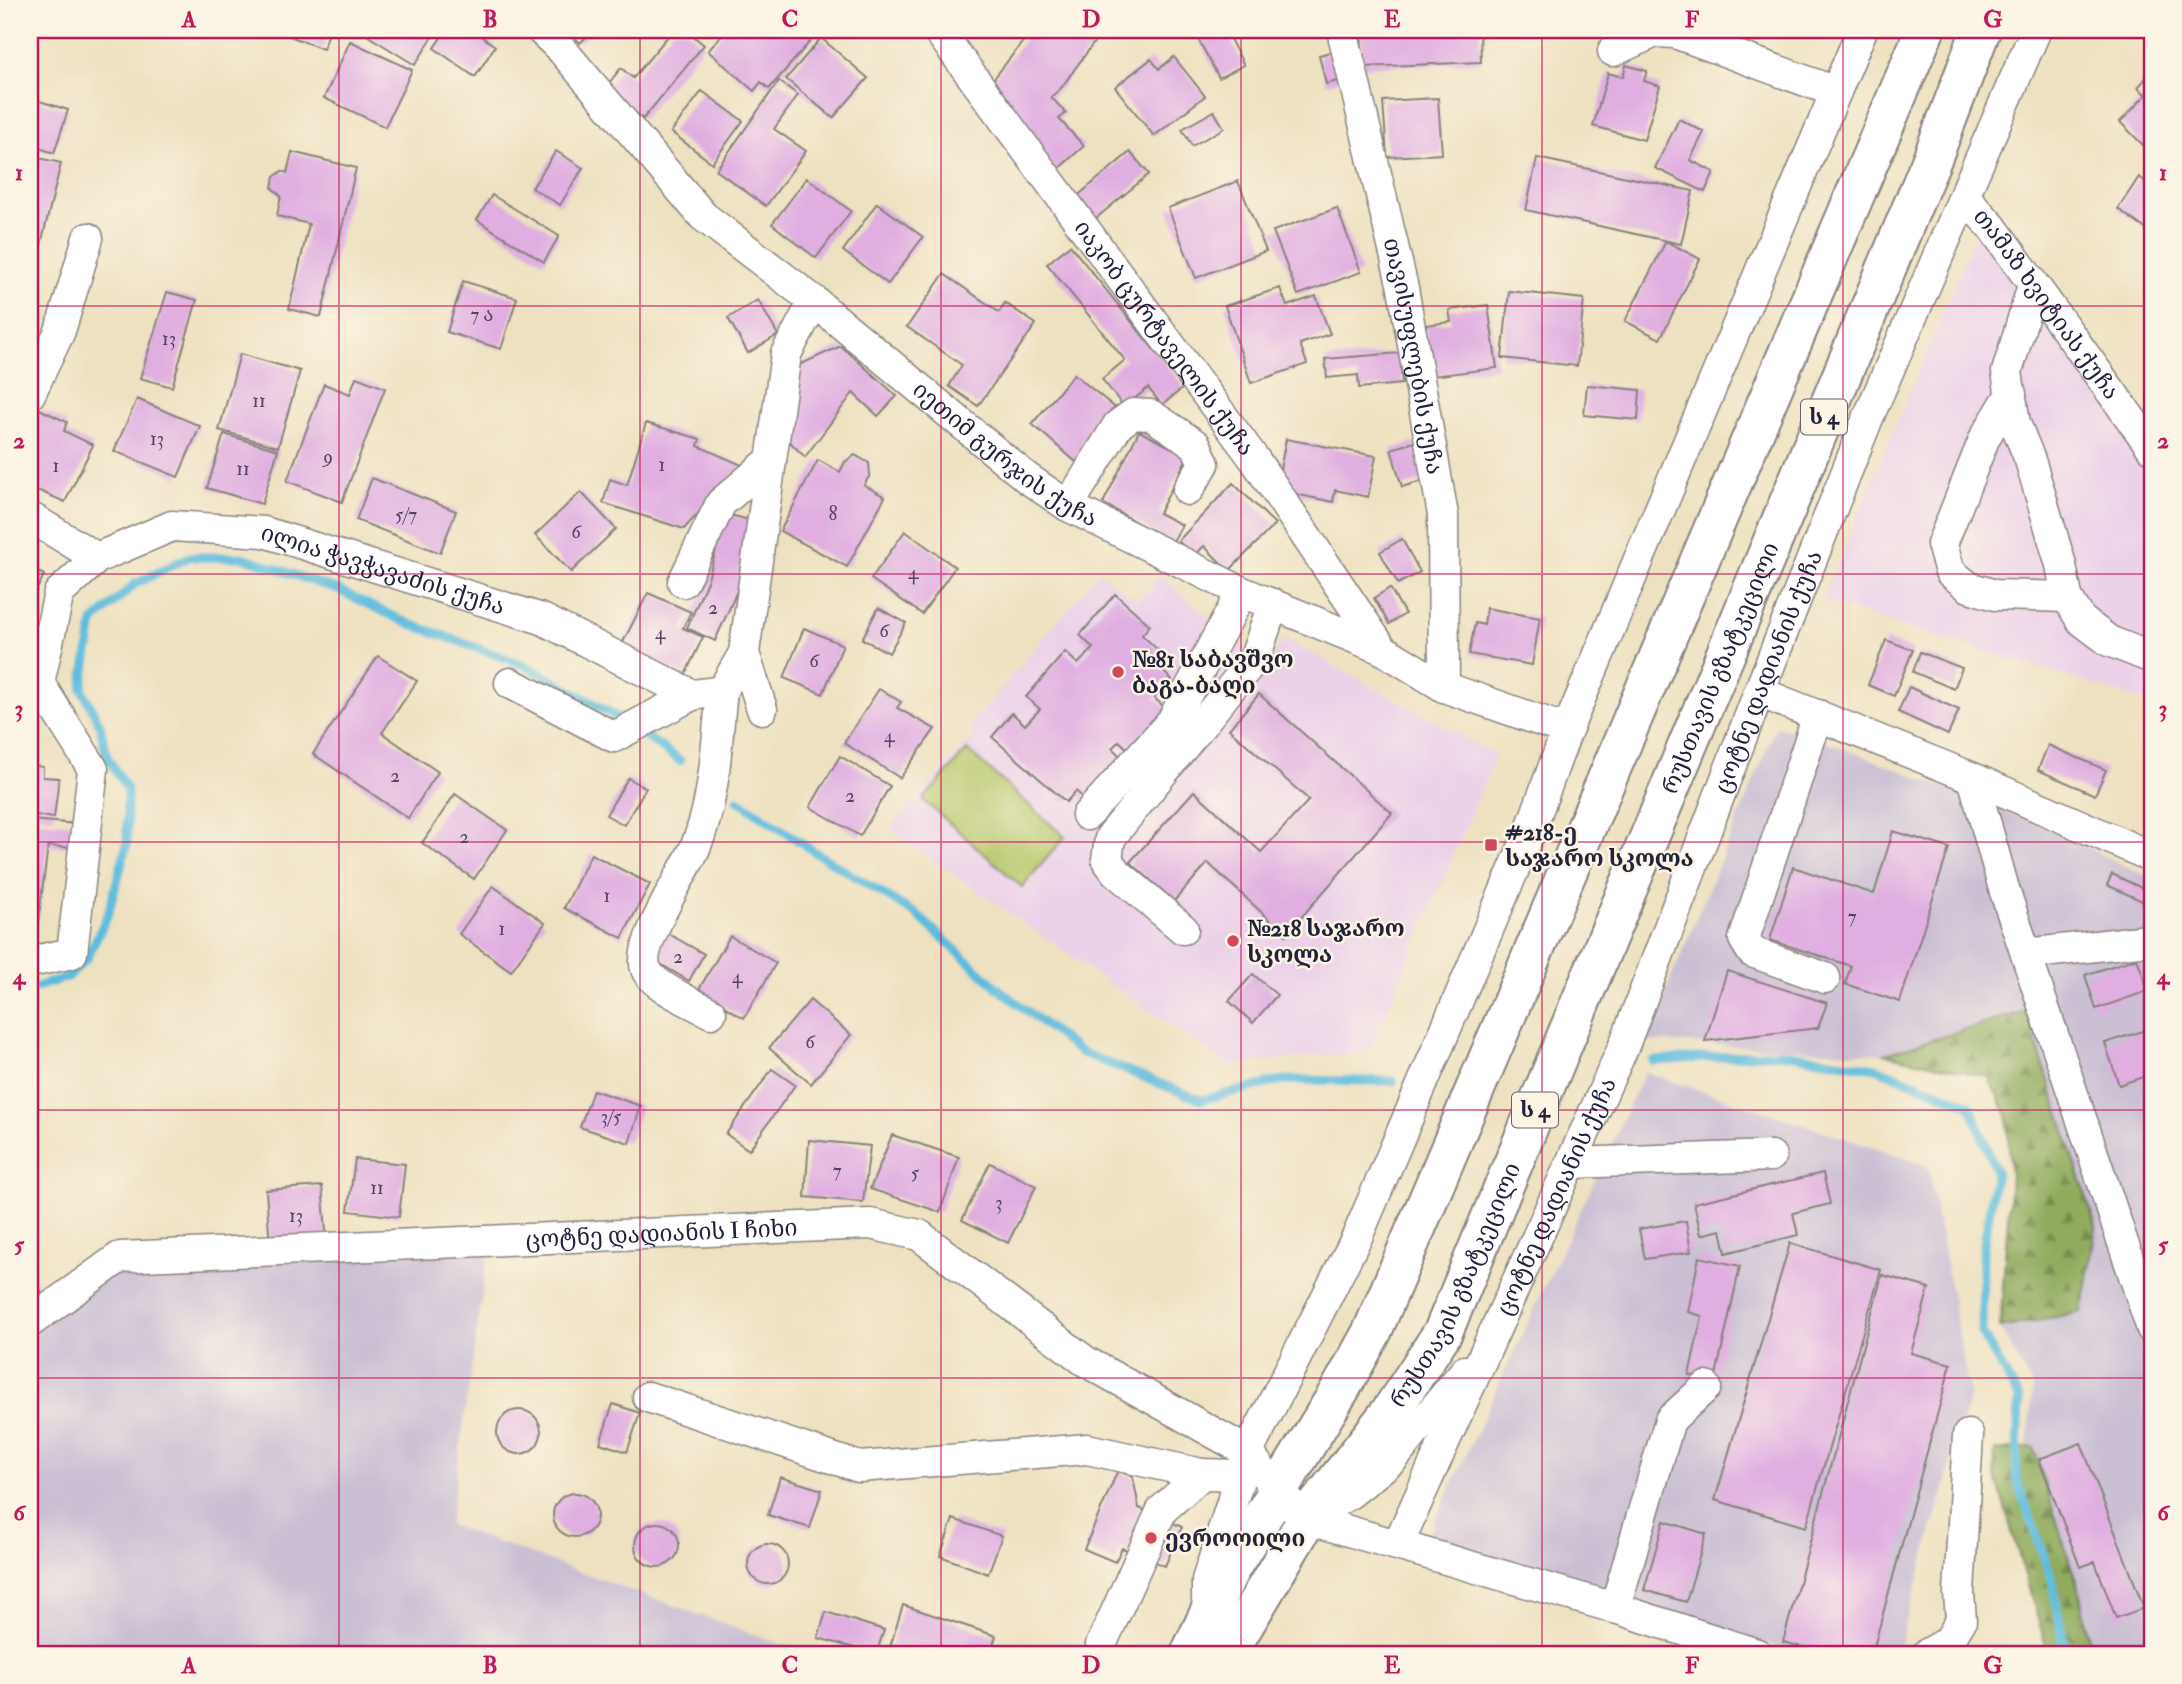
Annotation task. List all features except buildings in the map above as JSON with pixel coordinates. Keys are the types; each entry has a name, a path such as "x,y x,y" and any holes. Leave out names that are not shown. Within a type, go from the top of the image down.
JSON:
{"highway":[{"name":"ს 4","path":"1190,1654 1228,1571 1341,1388 1372,1332 1553,900 1925,30"},
{"name":"რუსთავის გზატკეცილი","path":"1227,1654 1307,1519 1391,1411 1443,1332 1926,172 1981,30"}],"street":[{"name":"იეთიმ გურჯის ქუჩა","path":"541,30 562,50 703,216 814,301 1027,478 1068,506 1242,593 1382,649 1444,687 1567,730"},
{"name":"იაკობ ცურტაველის ქუჩა","path":"938,30 1255,460 1382,649"},
{"name":"თავისუფლების ქუჩა","path":"1342,30 1403,288 1443,515 1444,687"},
{"path":"1207,1614 1207,1580 1244,1463 1357,1237 1529,834 1567,730 1862,30"},
{"name":"ცოტნე დადიანის ქუჩა","path":"1398,1544 1623,1048 1759,692 1868,418 2036,30"},
{"path":"1613,51 1656,32 1675,33 1836,92"},
{"name":"თამაზ ხვიტიას ქუჩა","path":"1964,196 1992,227 2152,448"},
{"path":"30,394 60,331 88,239"},
{"path":"2033,285 2007,372 2015,423 2030,460 2061,565 2067,597 2081,620 2109,641 2152,658"},
{"path":"711,1013 653,981 643,956 663,908 695,848 709,808 722,691 744,653 786,354 814,301"},
{"path":"2011,394 1985,437 1942,544 1950,572 1969,587 1995,595 2067,597"},
{"path":"1068,506 1118,425 1133,414 1151,415 1196,445 1204,464 1188,490"},
{"path":"683,582 721,503 771,460"},
{"path":"30,517 97,558"},
{"name":"ილია ჭავჭავაძის ქუჩა","path":"30,962 72,953 93,769 39,683 59,593 97,558 172,526 264,532 542,619 692,695"},
{"path":"1087,815 1172,721 1242,593"},
{"path":"1183,929 1116,872 1107,860 1110,838 1255,658 1273,604"},
{"path":"744,653 762,709"},
{"path":"510,683 614,737 692,695 722,691"},
{"path":"1759,692 1973,778 2152,857"},
{"path":"1818,715 1744,939 1752,951 1825,978"},
{"path":"1973,778 2004,889 2152,1329"},
{"path":"2026,954 2148,940 2152,942"},
{"path":"1572,1163 1771,1156"},
{"name":"ცოტნე დადიანის I ჩიხი","path":"30,1322 120,1257 870,1224 919,1234 1085,1361 1244,1463"},
{"path":"1228,1571 1267,1538 1307,1519 1349,1494 1393,1459 1490,1342"},
{"path":"1615,1608 1670,1420 1706,1387"},
{"path":"648,1397 859,1467 1087,1449 1202,1474 1244,1463"},
{"path":"1927,1654 1948,1642 1961,1621 1959,1593 1968,1435"},
{"path":"1244,1463 1307,1519 1615,1608 1757,1654"},
{"path":"1104,1654 1101,1645 1162,1510 1202,1474"}],"shaded area":[{"path":"1977,231 2152,461 2152,703 1822,601"},
{"name":"№218 საჯარო სკოლა","path":"1099,572 1137,601 1161,576 1262,665 1286,639 1496,755 1370,1051 1228,1065 889,829 974,735 968,728"},
{"path":"1776,727 1807,734 2050,829 2152,879 2152,1654 2077,1654 2025,1469 2033,1387 2000,1328 2081,1311 2026,1012 1885,1054 1645,1041"},
{"path":"1645,1072 1928,1166 1970,1396 1897,1654 1799,1654 1427,1538"},
{"path":"488,1252 449,1525 809,1654 30,1654 30,1335 126,1261"}],"green space":[{"path":"967,750 1065,837 1022,887 923,800"},
{"path":"2026,1011 2096,1227 2081,1312 2000,1328 2011,1176 2007,1115 1988,1077 1885,1054"},
{"path":"2033,1447 2079,1591 2092,1654 2047,1654 1994,1471 1995,1451"}],"waterway":[{"path":"30,989 68,977 87,958 108,914 127,844 127,789 107,757 100,725 82,689 93,622 135,584 189,557 243,557 338,590 405,622 527,666 628,723"},
{"path":"639,731 680,761"},
{"path":"738,800 818,854 916,914 1000,990 1080,1052 1201,1100 1283,1080 1393,1081"},
{"path":"1653,1061 1781,1053 1876,1068 1970,1105 1996,1171 1983,1250 1982,1333 2019,1398 2016,1478 2051,1577 2066,1654"}],"place":[{"name":"№81 საბავშვო ბაგა-ბაღი","path":"1118,672"},
{"name":"#218-ე საჯარო სკოლა","path":"1491,845"},
{"name":"№218 საჯარო სკოლა","path":"1233,941"},
{"name":"ევროოილი","path":"1151,1538"}]}
